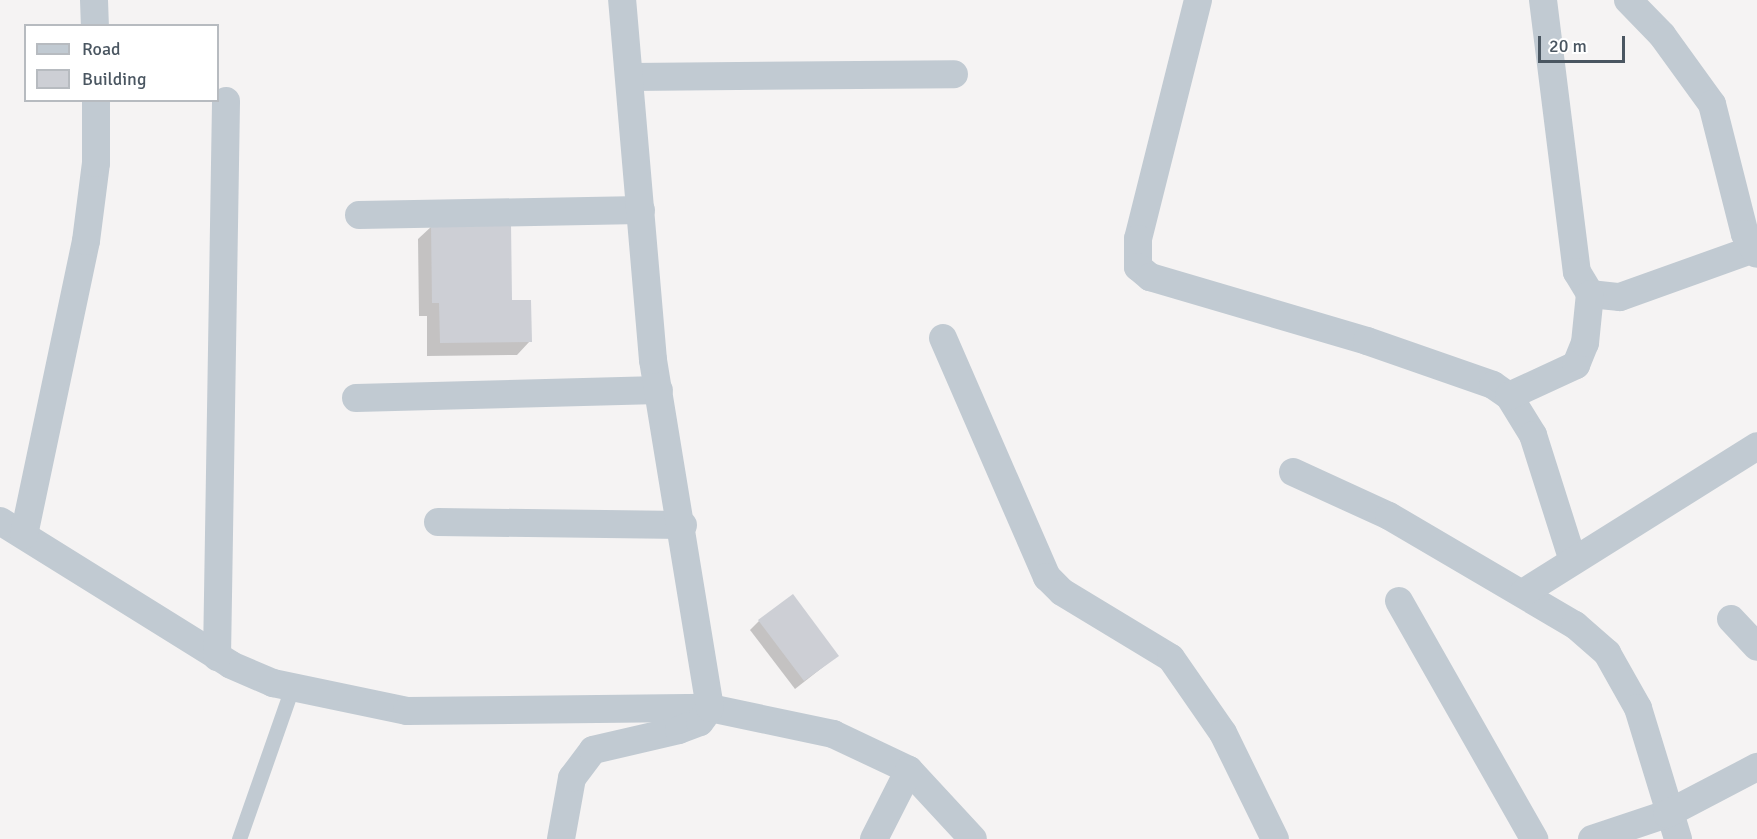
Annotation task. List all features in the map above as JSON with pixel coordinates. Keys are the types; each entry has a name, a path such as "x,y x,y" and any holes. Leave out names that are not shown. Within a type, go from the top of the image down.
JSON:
{"street":[{"path":"94,0 94,24"},
{"path":"561,839 572,778 593,750 679,730 700,722 710,708 683,525 659,390 622,0"},
{"path":"1198,0 1136,248 1138,267 1150,277 1367,341 1493,385 1509,396 1533,435 1573,561"},
{"path":"1509,396 1576,364 1585,343 1590,294 1576,272 1543,0"},
{"path":"1590,294 1620,297 1755,252 1712,104 1662,35 1628,0"},
{"path":"631,77 954,74"},
{"path":"217,657 226,101"},
{"path":"96,102 96,163 86,241 12,528 217,657 292,688 407,711 710,708 833,734 909,770 973,839"},
{"path":"359,215 642,210"},
{"path":"943,338 1047,577 1062,592 1171,657 1223,733 1275,839"},
{"path":"356,398 659,390"},
{"path":"1523,593 1757,446"},
{"path":"1293,472 1389,516 1523,593 1575,625 1607,653 1623,676 1638,708 1673,827"},
{"path":"438,522 683,525"},
{"path":"1399,601 1534,839"},
{"path":"1731,619 1757,647"},
{"path":"1592,839 1673,827 1757,767"},
{"path":"874,839 909,770"}],"lane":[{"path":"239,839 292,688"}],"building":[{"path":"511,223 512,300 531,300 532,342 440,343 439,303 432,303 431,224"},
{"path":"793,594 839,656 804,681 758,620"}]}
